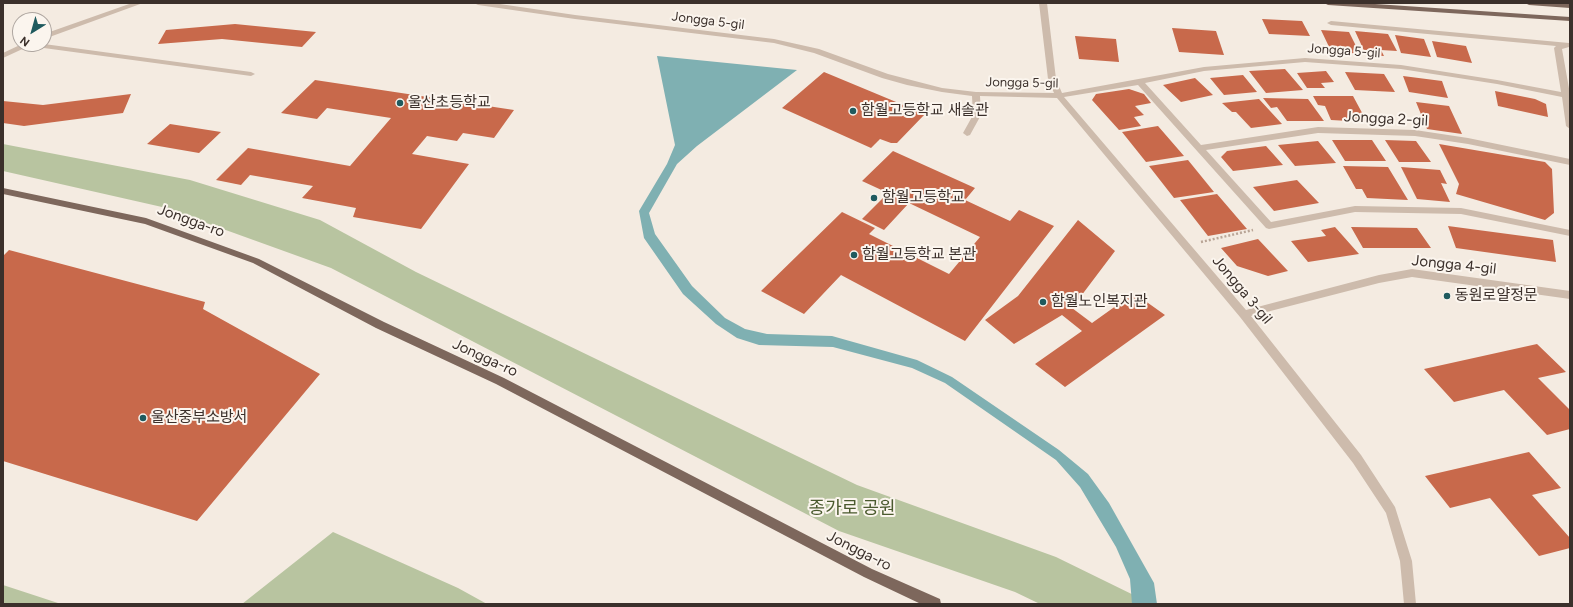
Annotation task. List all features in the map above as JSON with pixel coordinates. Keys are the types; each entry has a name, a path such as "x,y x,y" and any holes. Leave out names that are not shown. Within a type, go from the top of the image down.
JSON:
{"main road":[{"path":"1328,3 1570,19"},
{"path":"1529,3 1570,6"},
{"name":"Jongga-ro","path":"3,191 146,221 256,261 380,326 500,381 868,573 935,604"}],"street":[{"path":"52,35 99,16 139,3"},
{"name":"Jongga 5-gil","path":"478,3 575,17 774,41 816,51 910,84 976,94 1059,96 1204,69 1305,60 1401,67 1568,96"},
{"name":"Jongga 3-gil","path":"1043,3 1052,79 1059,96 1244,314 1357,459 1391,511 1406,560 1410,604"},
{"path":"1331,23 1568,45"},
{"path":"1568,45 1558,48 1568,96 1570,126"},
{"path":"52,47 251,74"},
{"path":"1140,82 1269,226 1355,209 1461,211 1570,232"},
{"path":"967,133 977,115 976,94"},
{"name":"Jongga 2-gil","path":"1200,148 1318,130 1415,133 1468,141 1570,162"},
{"name":"Jongga 4-gil","path":"1244,314 1379,279 1412,273 1570,295"}],"path":[{"path":"1185,246 1269,226"}],"green space":[{"name":"종가로 공원","path":"3,144 190,180 320,220 416,272 857,485 1056,557 1152,604 1040,604 1015,592 839,531 331,268 162,207 3,171"},
{"path":"333,532 458,588 487,604 242,604"},
{"path":"3,585 61,604 3,604"}],"water":[{"path":"657,56 797,70 697,146 677,164 649,213 655,234 692,286 725,318 745,329 767,334 832,336 917,360 952,377 1059,450 1088,474 1109,503 1154,583 1157,604 1132,604 1130,579 1116,547 1080,487 1056,460 945,383 912,368 833,347 759,345 737,338 716,324 683,294 644,238 639,211 667,164 675,145"}],"building":[{"path":"1262,19 1302,21 1310,36 1269,34"},
{"path":"235,24 316,32 302,47 222,39 158,44 166,30"},
{"path":"1172,28 1216,31 1224,55 1179,52"},
{"path":"1321,30 1349,32 1360,54 1331,51"},
{"path":"1355,31 1388,34 1397,51 1381,50 1384,56 1366,55"},
{"path":"1395,35 1424,39 1431,57 1401,53"},
{"path":"1075,36 1116,39 1119,62 1079,59"},
{"path":"1432,41 1466,46 1472,63 1437,57"},
{"path":"1285,69 1303,90 1266,93 1249,71"},
{"path":"1326,71 1334,82 1321,83 1325,88 1307,88 1297,73"},
{"name":"함월고등학교 새솔관","path":"824,72 925,114 897,143 891,143 880,139 871,148 782,108"},
{"path":"1345,72 1384,74 1395,92 1355,90"},
{"path":"1243,75 1257,92 1224,95 1210,78"},
{"path":"1403,76 1442,81 1448,98 1409,92"},
{"path":"1195,78 1213,95 1181,102 1163,85"},
{"name":"울산초등학교","path":"315,80 514,110 494,138 463,133 457,141 427,136 412,154 469,164 421,229 353,217 356,208 302,198 313,186 250,175 241,185 216,180 248,148 350,166 391,118 327,108 317,119 281,113"},
{"path":"1129,89 1144,94 1151,103 1135,106 1144,115 1134,117 1141,126 1119,130 1092,100 1096,94"},
{"path":"1495,91 1535,99 1546,104 1548,117 1498,106"},
{"path":"131,94 123,113 24,126 3,123 3,101 43,105"},
{"path":"1313,96 1353,96 1367,122 1331,120 1325,106 1318,105"},
{"path":"1263,98 1308,99 1324,121 1287,121 1277,107 1271,108"},
{"path":"1259,99 1282,124 1251,128 1236,112 1232,112 1222,103"},
{"path":"1416,102 1449,106 1462,134 1427,129"},
{"path":"170,124 221,132 199,153 147,144"},
{"path":"1158,126 1184,156 1146,162 1122,132"},
{"path":"1332,140 1372,140 1386,161 1345,161"},
{"path":"1385,140 1416,141 1431,162 1399,162"},
{"path":"1318,141 1336,163 1295,166 1278,145"},
{"path":"1439,144 1545,162 1552,169 1554,213 1545,220 1456,194 1459,184"},
{"path":"1266,146 1283,165 1233,171 1221,157 1227,151"},
{"name":"함월고등학교 본관","path":"893,151 975,188 965,200 1010,221 1019,210 1054,226 965,341 841,275 804,314 761,291 842,212 875,228 869,234 949,274 980,237 909,203 884,230 862,219 888,193 862,181"},
{"path":"1188,160 1214,192 1174,198 1149,166"},
{"path":"1343,166 1388,167 1408,200 1367,198 1362,189 1356,189"},
{"path":"1401,167 1440,170 1447,184 1441,183 1450,202 1417,199"},
{"path":"1297,180 1319,203 1274,211 1253,187"},
{"path":"1217,194 1247,229 1208,236 1180,200"},
{"name":"함월노인복지관","path":"1078,220 1115,251 1072,308 1092,323 1134,293 1165,315 1065,387 1035,364 1082,331 1062,315 1014,344 985,320 1018,296"},
{"path":"1448,226 1553,240 1556,262 1456,248"},
{"path":"1335,227 1359,254 1308,262 1291,241 1326,236 1321,230"},
{"path":"1351,227 1417,228 1431,248 1363,248"},
{"path":"1258,239 1288,271 1268,276 1237,266 1221,248"},
{"name":"울산중부소방서","path":"9,250 205,302 203,309 320,374 197,521 3,461 3,256"},
{"path":"1537,344 1566,372 1538,378 1570,410 1570,429 1547,435 1504,390 1454,402 1424,369"},
{"path":"1529,452 1561,488 1532,495 1570,538 1570,548 1539,556 1490,498 1450,508 1425,476"}],"place":[{"name":"울산초등학교","path":"400,103"},
{"name":"함월고등학교 새솔관","path":"853,111"},
{"name":"함월고등학교","path":"874,198"},
{"name":"함월고등학교 본관","path":"854,255"},
{"name":"동원로얄정문","path":"1447,296"},
{"name":"함월노인복지관","path":"1043,302"},
{"name":"울산중부소방서","path":"143,418"}]}
